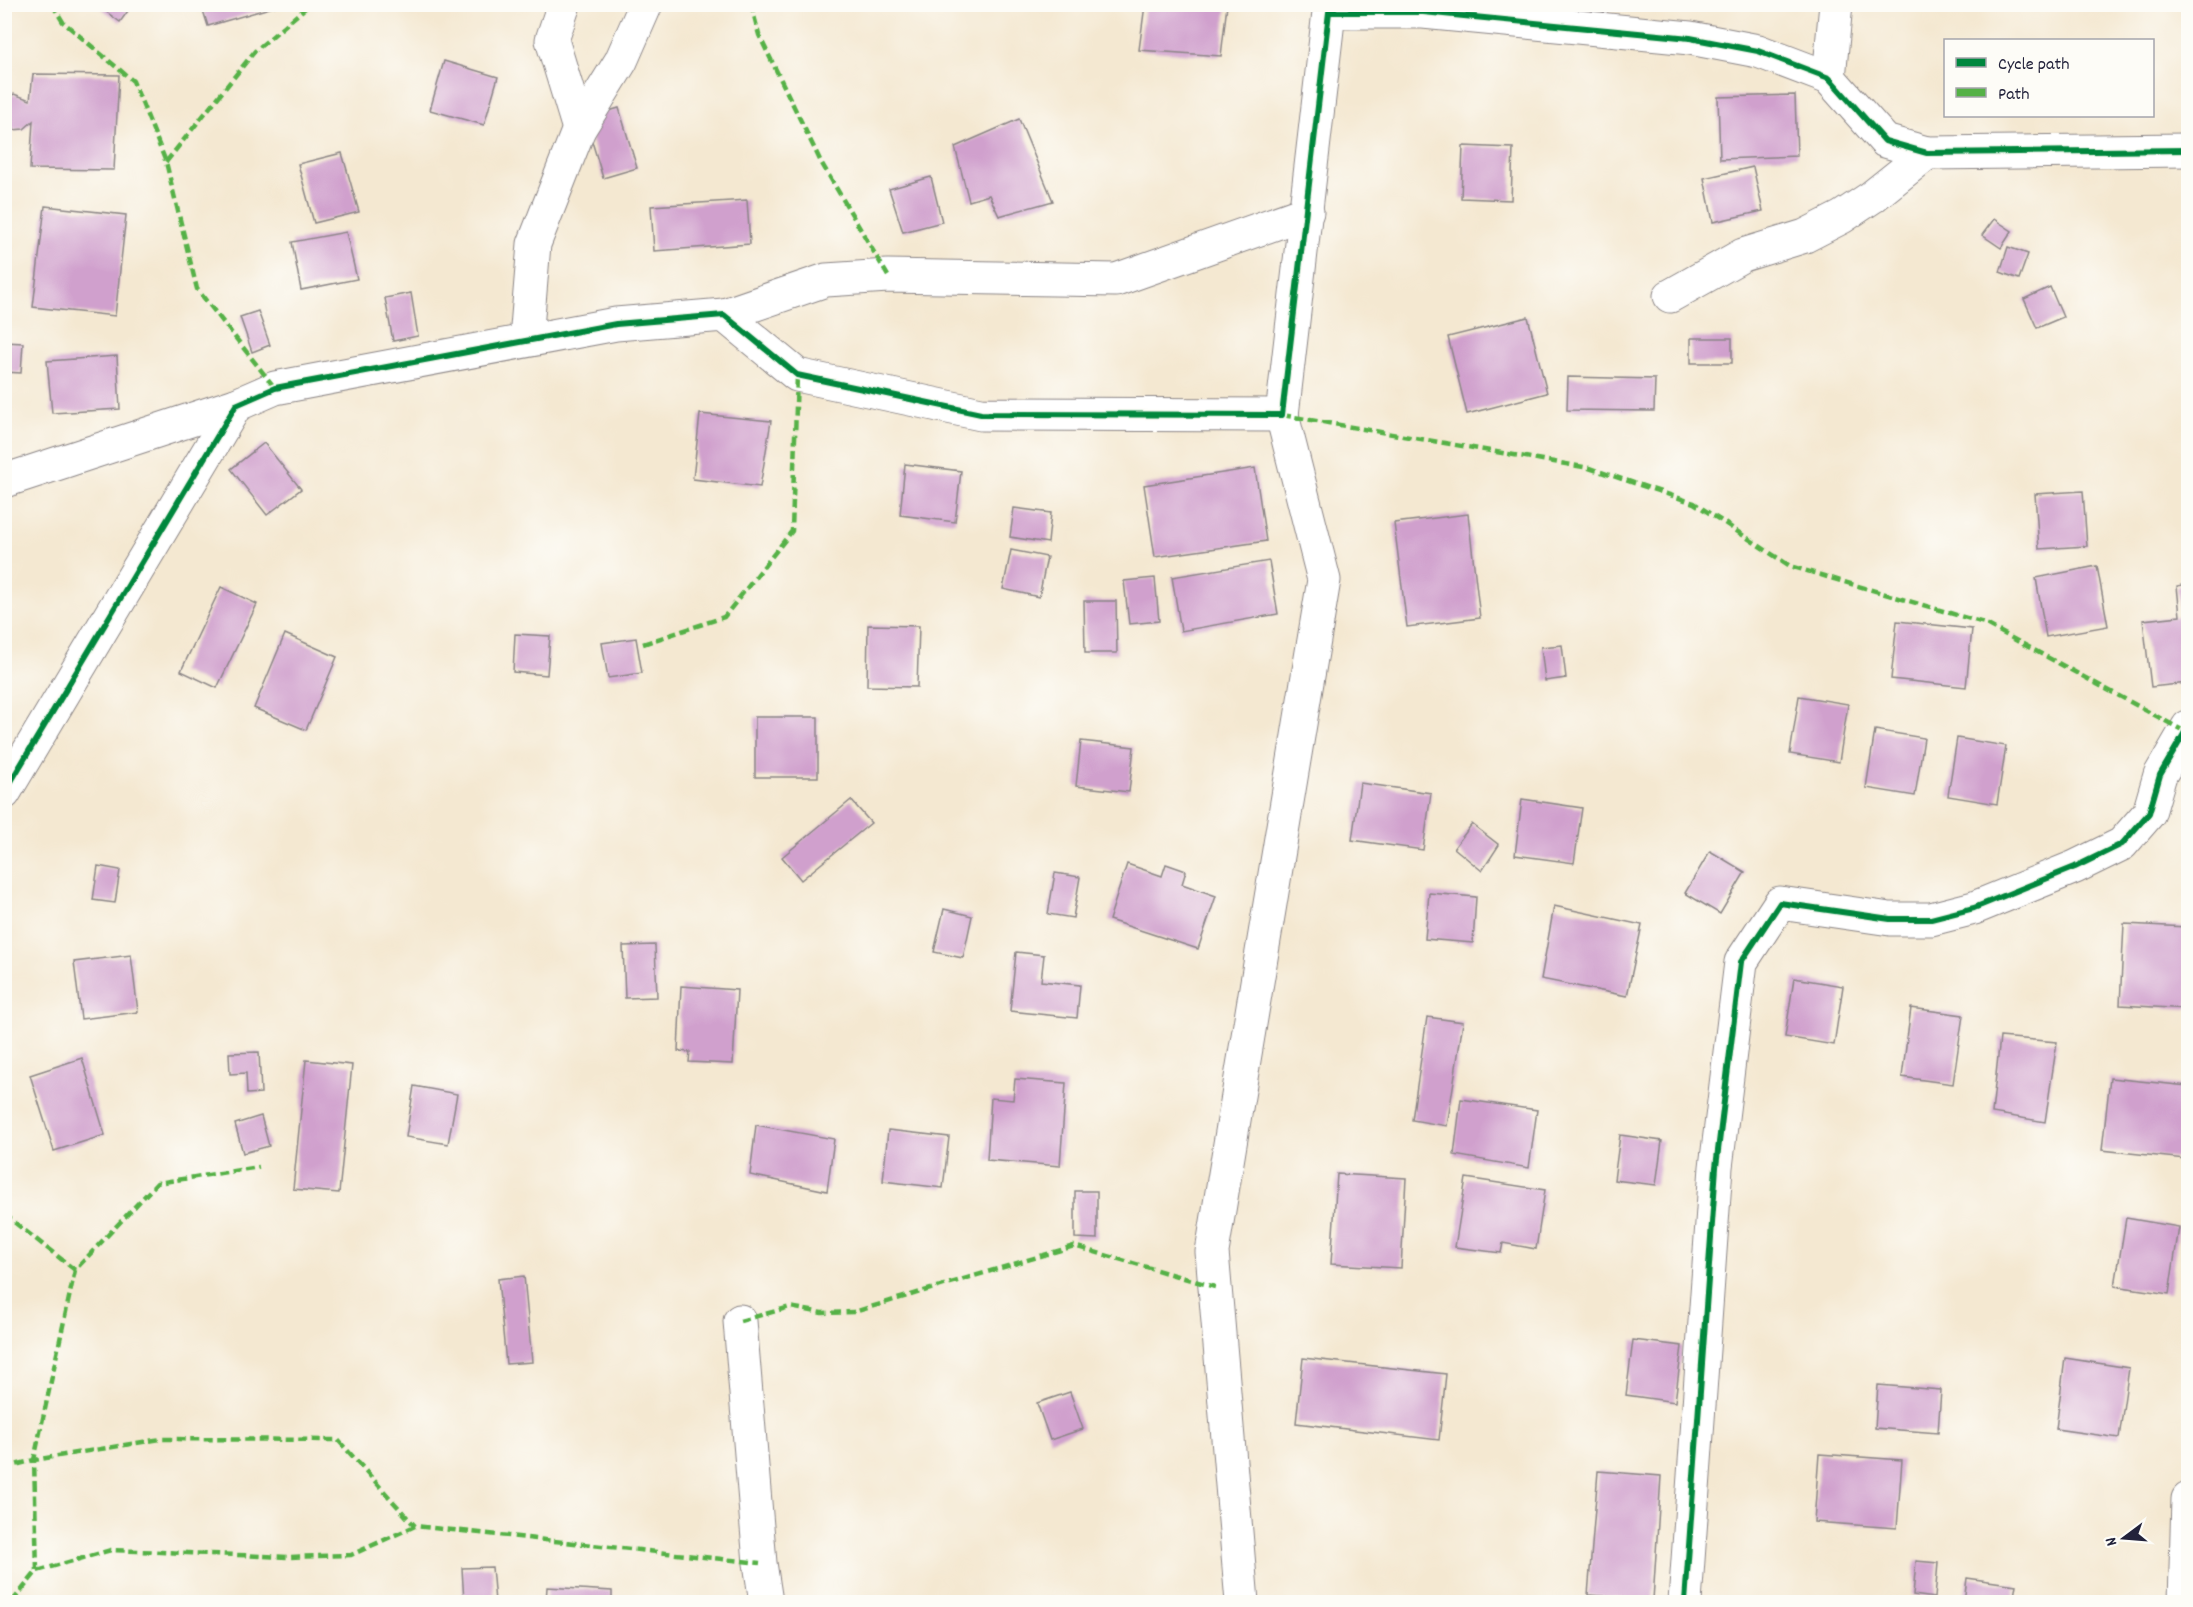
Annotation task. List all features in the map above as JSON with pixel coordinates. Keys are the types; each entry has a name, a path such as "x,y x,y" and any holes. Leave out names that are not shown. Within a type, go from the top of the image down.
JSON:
{"street":[{"path":"564,4 552,40 579,129"},
{"path":"526,340 534,244 579,129 621,61 646,4"},
{"path":"1829,78 1836,4"},
{"path":"1242,1602 1212,1252 1324,580 1282,415 1329,8 1423,12 1690,38 1758,51 1829,78 1885,141 1927,153 2188,150"},
{"path":"1670,296 1743,255 1805,236 1842,217 1872,197 1927,153"},
{"path":"4,481 236,405 274,388 616,324 724,315 826,280 888,276 1116,280 1307,212"},
{"path":"724,315 797,375 981,414 1282,415"},
{"path":"4,793 236,405"},
{"path":"1685,1602 1716,1167 1741,962 1780,903 1890,919 1931,919 1974,908 2075,867 2122,844 2149,813 2160,775 2188,727"},
{"path":"740,1321 765,1602"},
{"path":"2186,1602 2188,1499"}],"building":[{"path":"96,4 133,4 120,22"},
{"path":"201,4 280,4 280,5 208,26"},
{"path":"1145,5 1227,5 1221,56 1139,50"},
{"path":"444,61 498,77 484,125 430,110"},
{"path":"33,74 119,75 114,170 30,169 33,121 24,129 12,130 6,127 4,99 14,94 30,100"},
{"path":"1795,95 1797,156 1720,159 1718,97"},
{"path":"619,108 637,168 603,178 585,118"},
{"path":"1019,119 1053,201 999,216 989,195 969,201 955,147"},
{"path":"1463,146 1513,148 1511,200 1461,198"},
{"path":"342,153 359,212 314,223 298,164"},
{"path":"1753,167 1763,211 1713,222 1704,178"},
{"path":"931,177 942,222 903,232 889,189"},
{"path":"747,200 750,244 654,251 651,206"},
{"path":"45,206 126,215 115,316 33,307"},
{"path":"1994,219 2012,231 2001,248 1982,235"},
{"path":"346,232 357,279 301,290 292,242"},
{"path":"2008,247 2028,254 2019,279 2000,272"},
{"path":"2050,287 2063,317 2037,328 2024,299"},
{"path":"411,293 418,336 393,341 385,298"},
{"path":"258,311 270,345 252,352 240,317"},
{"path":"1528,317 1547,393 1467,414 1448,337"},
{"path":"1691,338 1732,338 1732,363 1691,363"},
{"path":"4,342 23,343 21,373 4,372"},
{"path":"117,356 120,409 52,413 47,361"},
{"path":"1568,377 1655,379 1654,411 1567,410"},
{"path":"700,414 771,421 760,487 693,479"},
{"path":"264,443 301,489 267,515 231,469"},
{"path":"905,464 961,471 955,522 900,515"},
{"path":"1255,468 1266,541 1155,557 1144,485"},
{"path":"2083,491 2087,546 2039,549 2035,494"},
{"path":"1014,508 1051,513 1048,543 1010,537"},
{"path":"1468,514 1480,618 1407,627 1394,523"},
{"path":"1011,550 1047,557 1039,597 1003,589"},
{"path":"1269,561 1278,614 1181,631 1172,577"},
{"path":"2097,566 2108,626 2046,637 2036,578"},
{"path":"1155,578 1159,621 1129,624 1124,581"},
{"path":"2188,584 2188,683 2151,687 2143,620 2180,616 2177,586"},
{"path":"221,587 257,604 217,688 181,671"},
{"path":"1084,601 1116,601 1117,653 1085,653"},
{"path":"1897,621 1972,629 1966,687 1891,679"},
{"path":"868,625 919,626 917,687 867,686"},
{"path":"285,634 337,657 306,730 254,708"},
{"path":"515,634 550,636 547,675 513,672"},
{"path":"636,638 642,673 608,678 602,643"},
{"path":"1562,645 1566,678 1545,681 1541,647"},
{"path":"1799,696 1848,704 1839,762 1790,754"},
{"path":"755,717 818,717 818,777 755,777"},
{"path":"1875,730 1924,738 1915,796 1866,788"},
{"path":"1957,738 2006,746 1997,804 1948,796"},
{"path":"1081,741 1134,747 1129,792 1076,786"},
{"path":"1360,783 1431,793 1423,850 1352,840"},
{"path":"1522,799 1582,808 1574,863 1515,855"},
{"path":"851,800 871,823 801,880 782,857"},
{"path":"1472,824 1499,845 1482,871 1454,848"},
{"path":"1710,851 1745,872 1720,914 1685,893"},
{"path":"1127,864 1162,876 1166,864 1186,871 1182,884 1216,896 1198,949 1109,920"},
{"path":"98,866 120,870 115,903 93,900"},
{"path":"1055,873 1080,877 1073,918 1048,914"},
{"path":"1429,893 1476,897 1473,943 1425,939"},
{"path":"1554,906 1642,925 1627,996 1541,979"},
{"path":"944,909 972,916 963,958 934,952"},
{"path":"2124,924 2188,927 2188,1009 2120,1005"},
{"path":"655,945 657,997 625,998 623,946"},
{"path":"1016,952 1044,955 1041,981 1080,985 1077,1018 1010,1011"},
{"path":"131,955 138,1012 81,1019 74,962"},
{"path":"1794,978 1843,986 1834,1045 1785,1037"},
{"path":"681,986 737,990 733,1064 689,1062 690,1052 678,1051"},
{"path":"1911,1008 1963,1015 1953,1084 1902,1077"},
{"path":"1427,1017 1463,1022 1447,1126 1412,1120"},
{"path":"2000,1037 2057,1042 2045,1122 1992,1113"},
{"path":"259,1052 261,1093 247,1094 246,1073 230,1074 229,1053"},
{"path":"82,1058 105,1135 54,1151 30,1075"},
{"path":"306,1060 352,1065 339,1193 293,1189"},
{"path":"2110,1078 2188,1086 2185,1159 2102,1150"},
{"path":"1015,1079 1066,1083 1060,1166 987,1160 991,1098 1013,1100"},
{"path":"414,1086 457,1094 448,1144 406,1137"},
{"path":"1461,1099 1537,1110 1529,1168 1454,1155"},
{"path":"261,1116 269,1146 243,1153 235,1124"},
{"path":"756,1125 834,1139 827,1191 750,1175"},
{"path":"888,1130 949,1137 943,1188 883,1181"},
{"path":"1620,1135 1662,1141 1656,1185 1614,1180"},
{"path":"1337,1174 1406,1178 1401,1268 1331,1264"},
{"path":"1466,1178 1545,1190 1536,1249 1503,1243 1501,1253 1455,1247"},
{"path":"1075,1191 1097,1191 1097,1239 1075,1238"},
{"path":"2126,1218 2179,1227 2169,1294 2115,1286"},
{"path":"524,1276 532,1362 506,1364 498,1279"},
{"path":"1633,1340 1682,1346 1675,1402 1626,1395"},
{"path":"1303,1358 1446,1374 1439,1440 1296,1423"},
{"path":"2065,1358 2129,1368 2119,1438 2056,1429"},
{"path":"1878,1385 1941,1390 1938,1433 1875,1428"},
{"path":"1070,1392 1083,1429 1050,1440 1037,1403"},
{"path":"1819,1454 1902,1460 1897,1528 1814,1522"},
{"path":"1598,1471 1661,1476 1653,1600 1588,1595"},
{"path":"1916,1561 1938,1563 1935,1598 1913,1595"},
{"path":"492,1567 495,1602 464,1602 462,1568"},
{"path":"1967,1578 2016,1585 2013,1602 1964,1602"},
{"path":"547,1587 612,1591 612,1602 546,1602"}],"marked path":[{"path":"52,4 63,22 133,81 166,162 197,289 275,388"},
{"path":"166,162 255,51 310,4"},
{"path":"751,4 759,35 821,162 888,276"},
{"path":"643,644 724,617 792,531 797,375"},
{"path":"1282,415 1589,468 1694,503 1790,566 1984,623 2184,731"},
{"path":"37,1571 34,1460 75,1270 157,1183 259,1167"},
{"path":"4,1214 75,1270"},
{"path":"740,1321 790,1307 822,1313 854,1312 1074,1246 1215,1287"},
{"path":"4,1468 34,1460 161,1439 338,1440 415,1526"},
{"path":"12,1602 37,1571 111,1550 288,1557 351,1555 415,1526 760,1563"}],"cycle path":[{"path":"4,793 236,405 275,388 616,324 724,315 797,375 981,414 1282,415 1329,12 1423,12 1690,38 1758,51 1829,78 1885,141 1927,153 2188,150"},
{"path":"1685,1602 1716,1167 1741,962 1780,903 1890,919 1931,919 1974,908 2075,867 2122,844 2149,813 2160,775 2188,727"}]}
